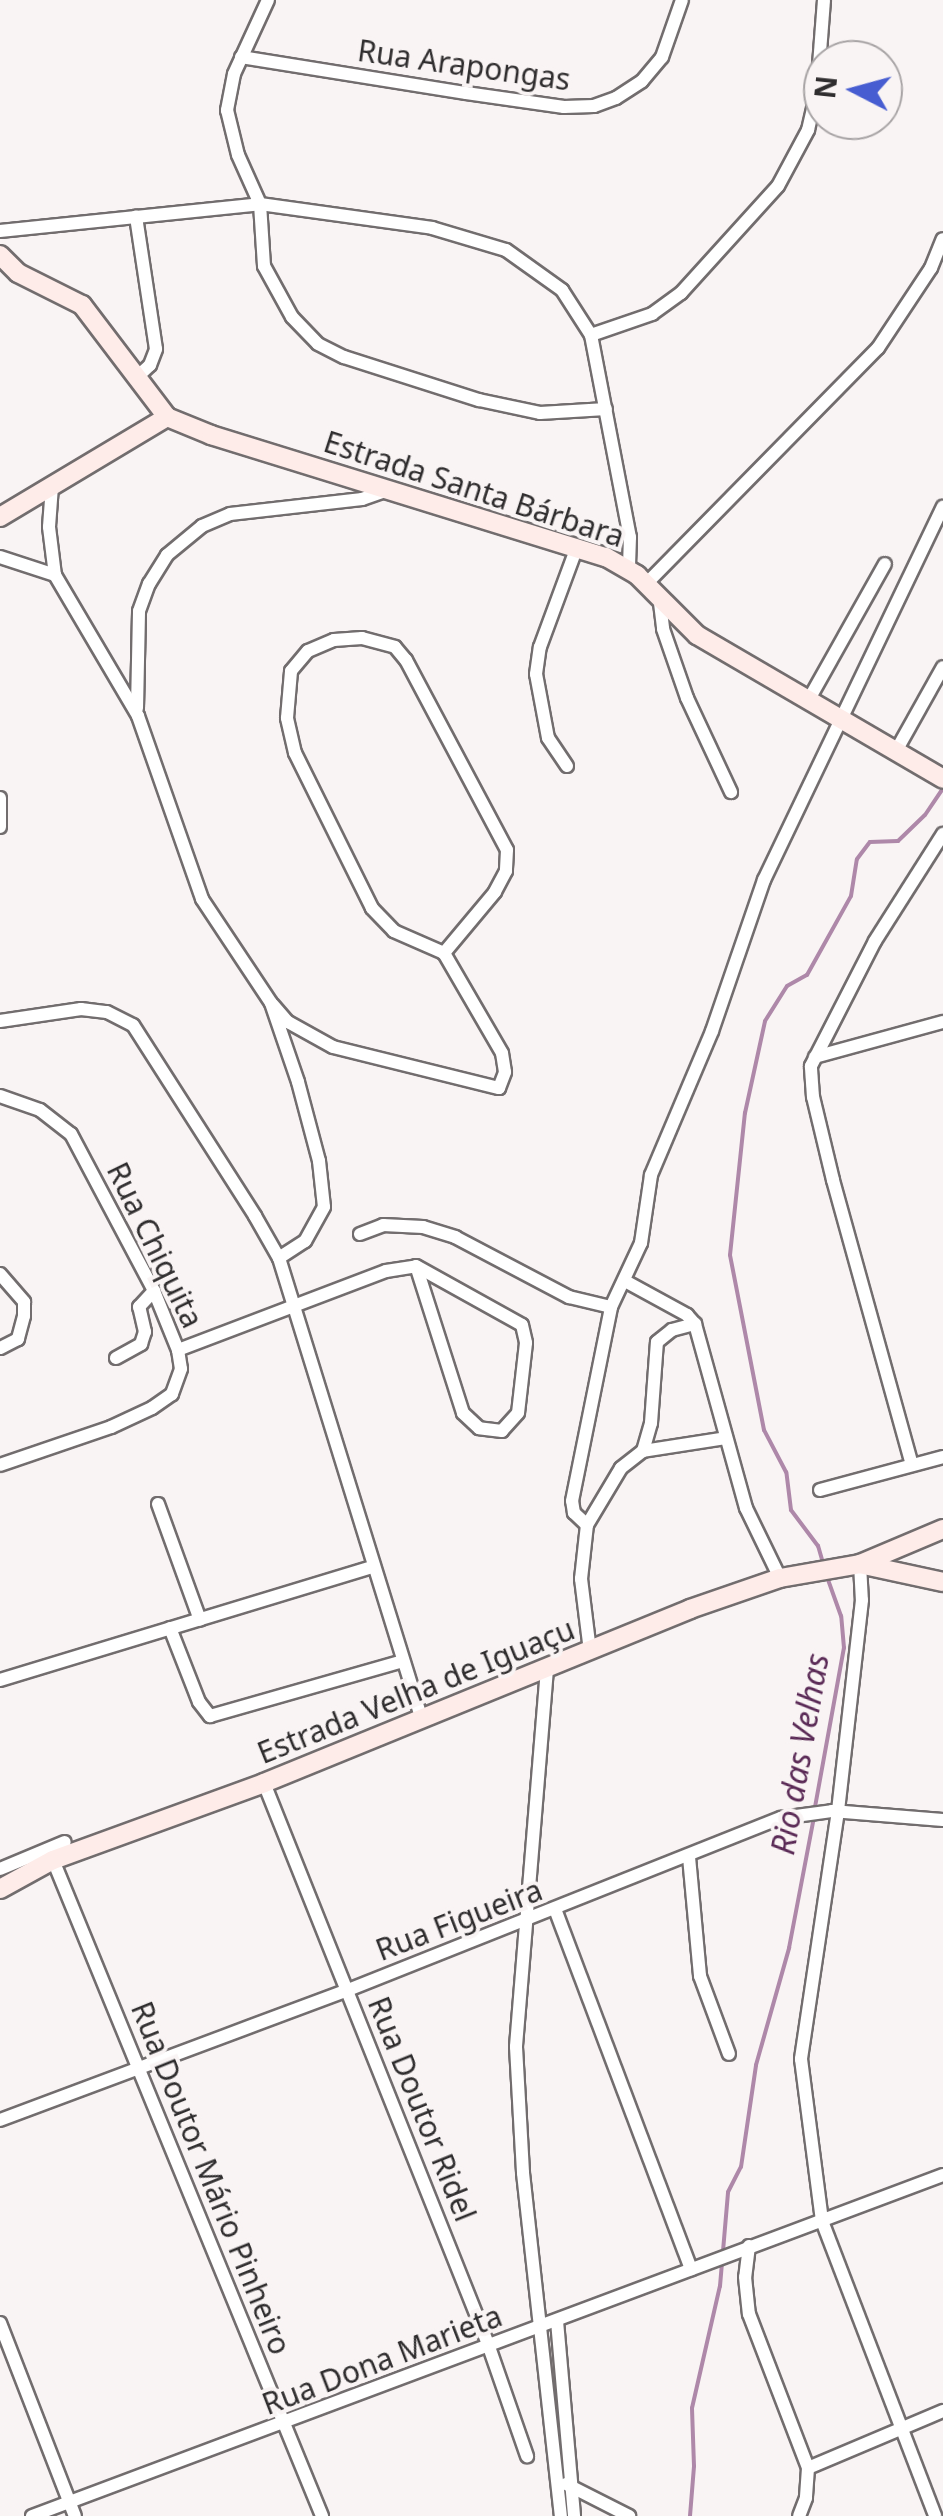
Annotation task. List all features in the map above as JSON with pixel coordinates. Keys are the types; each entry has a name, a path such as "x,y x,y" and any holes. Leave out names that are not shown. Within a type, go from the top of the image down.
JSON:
{"street":[{"path":"268,0 241,57 229,90 227,110 238,155 260,204 260,248 270,281 292,317 318,344 344,358 480,400 540,413 606,409"},
{"name":"Rua Arapongas","path":"241,57 525,101 594,106 642,81 662,57 682,0"},
{"path":"590,335 652,314 681,293 778,186 808,130 818,91 824,3"},
{"path":"0,231 260,204 432,228 506,250 562,290 590,335 630,536 629,569"},
{"path":"136,216 156,349 150,365 136,378"},
{"path":"646,584 878,348 922,282 943,239"},
{"name":"Estrada Santa Bárbara","path":"0,255 18,273 82,305 167,417 211,436 577,546 629,569 697,636 936,775"},
{"path":"0,517 167,417"},
{"path":"52,486 49,527 55,575 138,716 202,899 271,1004 288,1022 333,1047 499,1088 506,1072 502,1053 444,954 394,930 372,908 295,752 287,718 291,671 308,651 334,640 382,641 406,660 507,850 506,871 495,892 444,954"},
{"path":"138,716 140,611 148,584 167,554 202,526 230,514 362,499 391,489"},
{"path":"587,1526 574,1513 572,1501 611,1307 641,1243 651,1175 712,1031 764,880 943,507"},
{"path":"567,766 548,738 536,674 540,648 577,546"},
{"path":"0,557 55,575"},
{"path":"808,701 886,564"},
{"path":"660,603 663,629 687,698 731,792"},
{"path":"896,751 943,667"},
{"path":"0,798 0,827"},
{"path":"912,1466 812,1096 811,1066 875,941 943,834"},
{"path":"271,1004 298,1082 324,1190 319,1222 304,1242 279,1258"},
{"path":"0,1021 81,1009 107,1012 133,1025 279,1258 400,1662 422,1720"},
{"path":"816,1056 943,1022"},
{"name":"Rua Chiquita","path":"0,1465 112,1427 152,1408 179,1384 178,1350 154,1291 71,1134 40,1110 1,1099"},
{"path":"360,1234 383,1224 423,1227 454,1237 570,1297 611,1307"},
{"path":"178,1350 386,1271 416,1266 522,1325 526,1343 518,1414 502,1431 478,1428 463,1413 416,1266"},
{"path":"0,1274 24,1302 22,1333 0,1348"},
{"path":"625,1281 688,1315 695,1324 746,1508 780,1578"},
{"path":"116,1358 141,1344 145,1332 139,1307 154,1291"},
{"path":"643,1451 651,1423 658,1342 672,1330 695,1324"},
{"path":"590,1651 581,1579 587,1526 621,1468 643,1451 726,1438"},
{"path":"820,1490 943,1457"},
{"path":"158,1504 200,1620"},
{"name":"Estrada Velha de Iguaçu","path":"0,1889 53,1860 264,1782 780,1578 851,1566 943,1529"},
{"path":"908,1540 902,1561 917,1578"},
{"path":"851,1566 862,1600 802,2059 822,2221 935,2516"},
{"name":"Estrada Velha de Iguaçu","path":"851,1566 943,1582"},
{"path":"0,1663 2,1679 371,1567"},
{"path":"170,1628 199,1702 210,1716 400,1662"},
{"path":"547,1669 516,2047 523,2173 539,2326 574,2516"},
{"name":"Rua Doutor Ridel","path":"264,1782 488,2344 527,2456"},
{"name":"Rua Figueira","path":"0,2120 348,1990 772,1821 807,1812 835,1811 943,1820"},
{"path":"0,1870 65,1842"},
{"path":"689,1856 700,1976 729,2054"},
{"name":"Rua Doutor Mário Pinheiro","path":"53,1860 322,2516"},
{"path":"556,1909 696,2267"},
{"name":"Rua Dona Marieta","path":"32,2516 943,2175"},
{"path":"744,2247 749,2314 808,2468 806,2498 799,2516"},
{"path":"558,2321 566,2484 561,2516"},
{"path":"0,2323 75,2516"},
{"path":"808,2468 943,2411"},
{"path":"566,2484 630,2516"}],"waterway":[{"name":"Rio das Velhas","path":"823,1563 818,1546 791,1510 786,1472 764,1430 730,1255 745,1113 765,1021 787,986 807,975 851,896 857,859 870,842 898,841 925,815 943,788"},
{"name":"Rio das Velhas","path":"815,1807 844,1648 841,1616 827,1577"},
{"name":"Rio das Velhas","path":"690,2516 694,2466 692,2408 720,2286 728,2192 741,2167 756,2065 789,1948 814,1817"}]}
